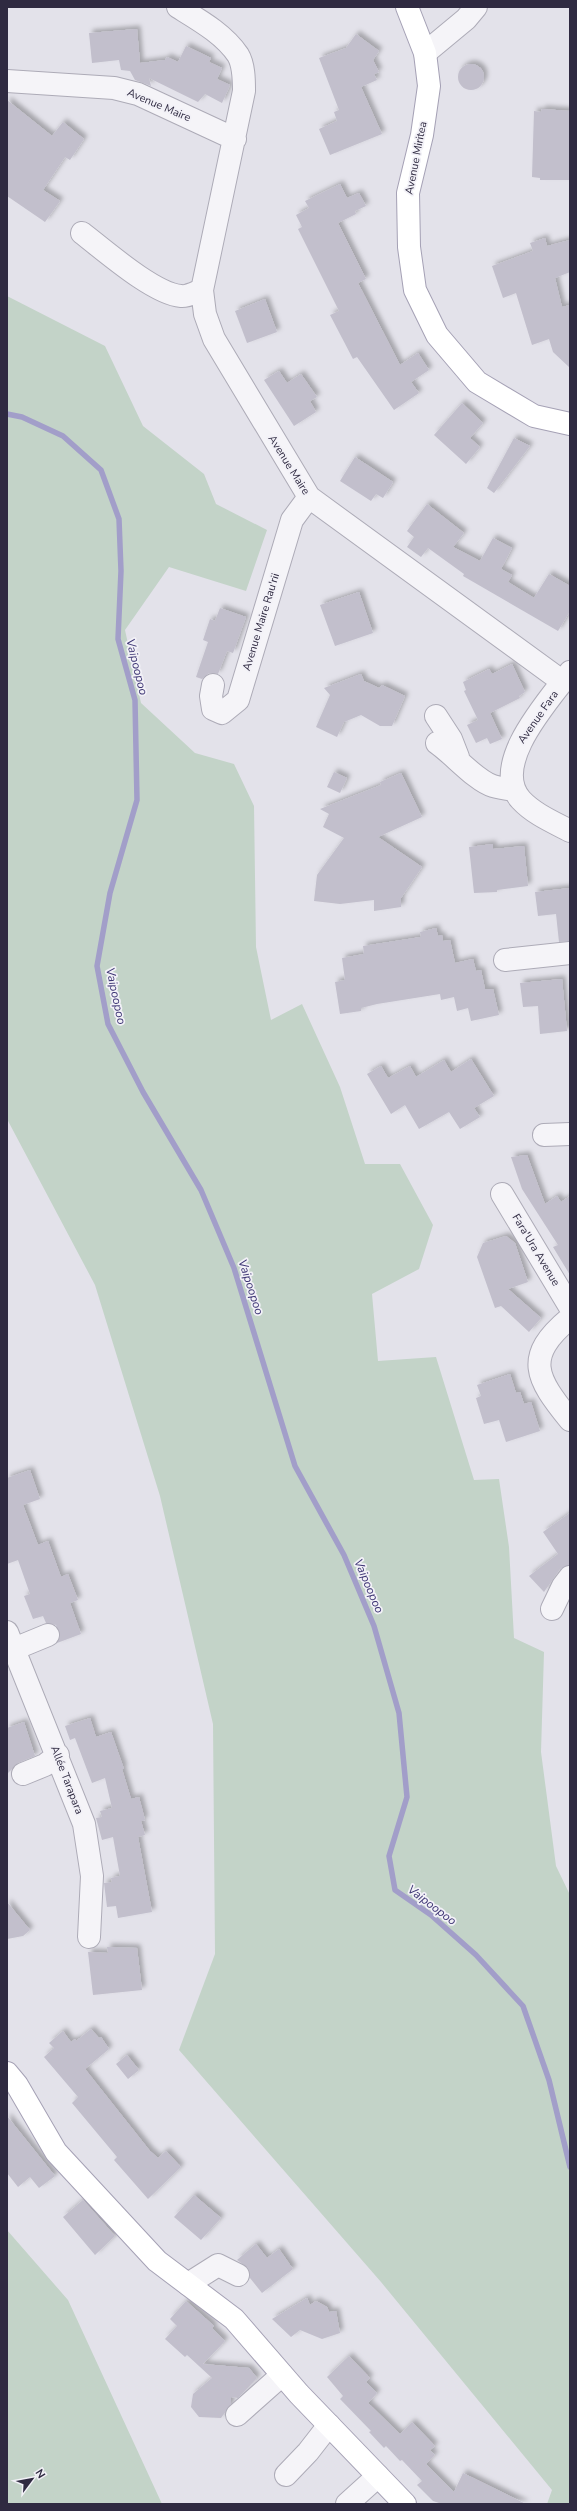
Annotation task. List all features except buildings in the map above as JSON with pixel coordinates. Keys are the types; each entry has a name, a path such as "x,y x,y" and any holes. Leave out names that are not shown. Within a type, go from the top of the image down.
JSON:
{"main road":[{"name":"Avenue Miritea","path":"407,7 425,53 429,86 422,135 408,193 409,247 415,290 437,335 477,382 534,416 570,424"},
{"path":"7,2073 17,2085 56,2152 157,2261 234,2319 282,2375 405,2504"}],"street":[{"name":"Avenue Maire","path":"178,7 216,32 238,55 243,72 244,91 235,139 202,290 205,314 214,339 309,497 566,677"},
{"path":"425,53 466,19 476,7"},
{"name":"Avenue Maire","path":"7,81 114,88 138,94 235,139"},
{"path":"82,233 139,276 166,292 182,296 202,290"},
{"name":"Avenue Maire Rau'rii","path":"214,685 211,696 213,709 222,713 238,700 292,520 309,497"},
{"name":"Avenue Fara","path":"514,790 512,764 515,752 520,742 566,677"},
{"path":"436,716 451,739 458,758"},
{"path":"437,742 458,758 472,772 492,786 514,790 520,799 535,812 570,831"},
{"path":"505,960 570,953"},
{"path":"544,1135 570,1134"},
{"name":"Fara'Ura Avenue","path":"502,1194 570,1307"},
{"path":"570,1318 546,1341 541,1352 539,1364 541,1378 549,1394 570,1420"},
{"path":"552,1609 563,1586 570,1577"},
{"path":"10,1641 48,1635"},
{"name":"Allée Tarapara","path":"10,1641 58,1755 84,1824 92,1876 89,1937"},
{"path":"23,1774 46,1765 58,1755"},
{"path":"188,2284 218,2265 238,2275"},
{"path":"238,2415 282,2375"},
{"path":"286,2475 308,2452 329,2425"},
{"path":"348,2504 378,2476"}],"green space":[{"path":"7,296 105,346 143,426 204,474 216,504 267,530 246,591 169,567 125,630 141,703 195,753 234,764 254,806 256,947 271,1020 302,1004 340,1087 365,1164 400,1164 433,1225 419,1269 372,1294 378,1361 436,1357 474,1480 499,1479 509,1547 514,1638 544,1652 541,1752 556,1866 570,1895 570,2504 547,2504 552,2490 381,2282 179,2050 215,1954 213,1724 160,1496 95,1285 7,1119"},
{"path":"7,2230 68,2300 162,2504 7,2504"}],"waterway":[{"name":"Vaipoopoo","path":"7,414 22,417 63,436 101,470 119,519 121,571 118,639 135,700 137,800 110,893 97,966 108,1024 143,1092 201,1190 234,1268 295,1466 344,1555 374,1626 399,1713 407,1797 389,1856 395,1890 431,1915 476,1955 523,2006 549,2080 570,2167"}]}
